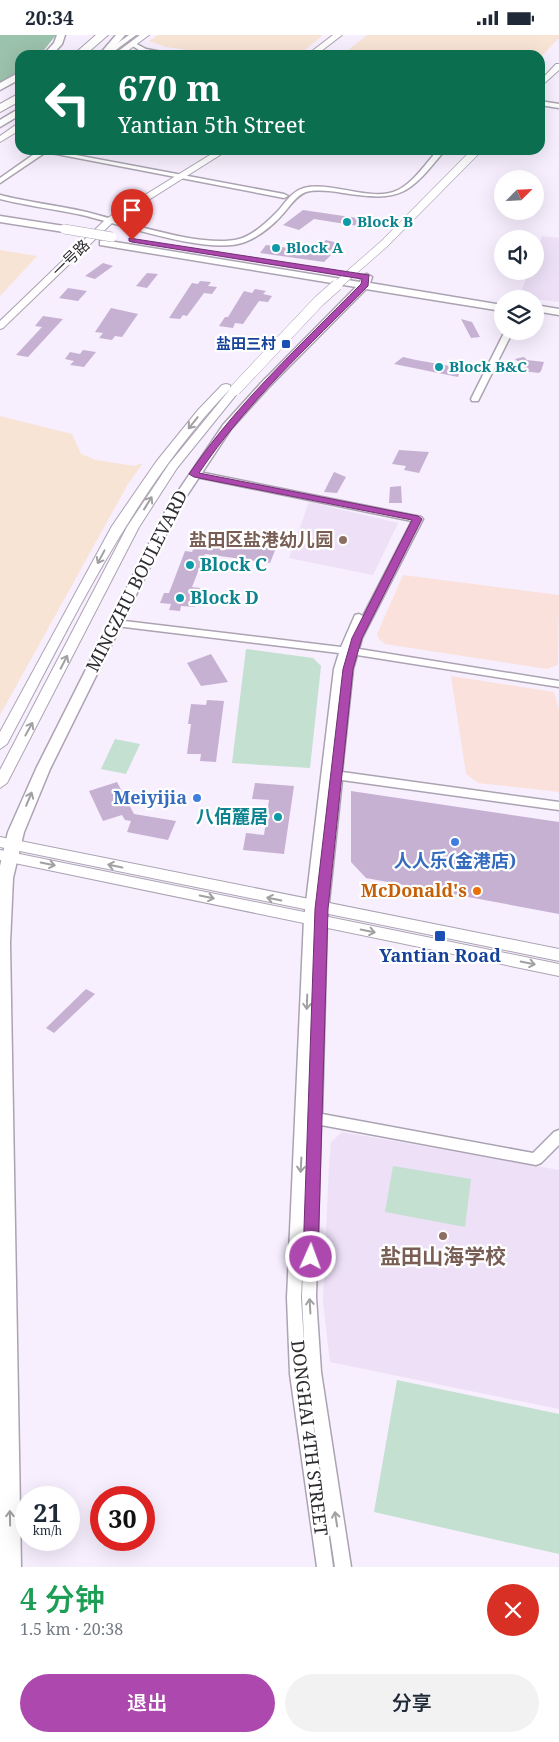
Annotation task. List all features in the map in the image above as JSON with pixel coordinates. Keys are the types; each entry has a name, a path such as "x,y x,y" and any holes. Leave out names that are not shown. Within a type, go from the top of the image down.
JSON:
{"highway":[{"path":"78,50 96,35"},
{"path":"84,50 103,35"},
{"path":"1,107 15,95"},
{"path":"1,107 15,99"}],"main road":[{"path":"108,50 121,35"},
{"path":"51,50 61,38"},
{"path":"0,87 15,78"},
{"path":"0,124 15,114"},
{"path":"0,219 62,233"},
{"path":"0,227 62,233 494,301"},
{"path":"362,281 494,306"},
{"name":"MINGZHU BOULEVARD","path":"4,849 174,506 194,474 213,445 245,407 362,281"},
{"name":"MINGZHU BOULEVARD","path":"10,1567 2,943 4,849 32,767 181,478 206,443 238,405 362,281"},
{"path":"544,310 559,312"},
{"path":"544,316 559,318"}],"street":[{"path":"110,50 133,35"},
{"path":"125,50 144,35"},
{"path":"318,50 338,35"},
{"path":"326,50 346,35"},
{"path":"133,44 142,50"},
{"path":"545,70 559,56"},
{"path":"545,80 559,66"},
{"path":"545,89 559,74"},
{"path":"545,105 559,107"},
{"path":"0,140 15,130"},
{"path":"0,181 40,155"},
{"path":"67,155 284,196"},
{"name":"一号路","path":"0,326 109,221 216,155"},
{"path":"0,197 164,234 234,243 245,239 276,217 297,194 306,190 321,188 378,195 399,192 437,155"},
{"name":"MINGZHU BOULEVARD","path":"0,783 147,505 173,466 231,389 310,299 376,241 463,155"},
{"name":"MINGZHU BOULEVARD","path":"0,744 123,518 160,463 202,412 231,389 319,301 384,244 472,155"},
{"path":"475,399 504,340"},
{"name":"DONGHAI 4TH STREET","path":"194,474 414,518 349,649 316,914 310,1117 309,1297 313,1372 343,1567"},
{"path":"117,620 559,677"},
{"path":"349,649 559,684"},
{"path":"332,774 559,806"},
{"path":"4,849 316,914 559,970"},
{"path":"316,914 559,955"},
{"path":"310,1117 536,1159 559,1136"},
{"name":"DONGHAI 4TH STREET","path":"310,1117 294,1298 298,1375 326,1567"}],"shaded area":[{"path":"158,35 323,35 305,50 188,50 166,47 149,41"},
{"path":"367,35 559,35 559,38 545,53 545,50 348,50"},
{"path":"544,236 559,238 559,302 544,300 544,290 522,290 526,280 544,280"},
{"path":"0,250 37,256 0,296"},
{"path":"0,416 72,434 81,454 96,460 134,466 143,463 128,484 0,715"},
{"name":"盐田区盐港幼儿园","path":"309,502 398,523 373,575 289,558"},
{"path":"403,575 559,595 558,665 547,669 385,644 379,639 377,634"},
{"path":"451,676 554,692 559,709 559,792 478,783 466,774"},
{"name":"盐田山海学校","path":"342,1132 559,1170 559,1409 330,1362 323,1302 329,1166 331,1142"}],"green space":[{"path":"0,35 56,35 44,50 15,50 15,74 0,84"},
{"path":"246,649 313,658 321,666 310,768 232,763"},
{"path":"115,739 140,744 126,774 101,769"},
{"path":"393,1166 471,1179 465,1227 385,1212"},
{"path":"397,1380 559,1414 559,1554 374,1512"}],"building":[{"name":"Block B","path":"303,210 364,219 358,226 314,219 299,230 283,225"},
{"name":"Block A","path":"326,240 342,244 324,262 260,253 266,245 311,251"},
{"path":"103,263 113,266 95,279 85,276"},
{"path":"147,273 158,274 147,288 136,286"},
{"path":"200,281 211,282 208,286 217,287 212,294 204,293 187,316 183,315 180,319 169,318 192,283 198,284"},
{"path":"68,288 87,291 78,301 59,298"},
{"path":"255,289 266,291 263,294 272,296 268,302 259,301 243,324 235,323 233,328 219,326 225,317 228,317 244,291 252,293"},
{"path":"111,308 138,314 122,337 115,336 112,340 99,338 103,333 95,332"},
{"path":"43,316 63,319 28,357 16,355 42,327 35,326"},
{"path":"461,319 472,322 480,337 471,338"},
{"path":"83,350 96,352 84,367 70,365 74,361 65,359 70,352 80,354"},
{"name":"Block B&C","path":"403,357 461,368 458,377 394,364"},
{"path":"524,357 527,360 544,362 541,371 539,373 523,371 525,367 515,359"},
{"path":"399,450 429,452 419,473 404,470 406,466 392,464"},
{"path":"334,472 346,477 337,493 324,492"},
{"path":"401,486 402,503 389,503 390,487"},
{"path":"214,536 276,548 270,563 205,554 192,587 200,588 199,591 201,592 195,607 181,606 180,611 169,610 171,604 160,603 164,593 169,593 185,551 192,552 197,541 211,542"},
{"path":"211,654 228,682 201,686 187,663"},
{"path":"207,700 224,701 216,762 200,761 201,754 187,754 191,724 188,724 191,704 206,705"},
{"path":"117,782 134,814 176,821 168,840 127,832 131,821 125,820 122,815 103,821 89,791"},
{"name":"八佰麓居","path":"255,783 294,786 284,854 243,850 246,833 264,835 269,800 252,799"},
{"name":"人人乐(金港店)","path":"351,791 559,822 559,914 366,878 351,862"},
{"path":"86,989 95,994 54,1033 46,1028"}],"place":[{"name":"Block B","path":"347,222"},
{"name":"Block A","path":"276,248"},
{"name":"盐田三村","path":"286,344"},
{"name":"Block B&C","path":"439,367"},
{"name":"盐田区盐港幼儿园","path":"343,540"},
{"name":"Block C","path":"190,565"},
{"name":"Block D","path":"180,598"},
{"name":"Meiyijia","path":"197,798"},
{"name":"八佰麓居","path":"278,817"},
{"name":"人人乐(金港店)","path":"455,842"},
{"name":"McDonald's","path":"477,891"},
{"name":"Yantian Road","path":"440,936"},
{"name":"盐田山海学校","path":"443,1236"}],"route":[{"path":"132,240 367,277 365,284 276,373 227,427 194,474 418,519 357,638 348,669 321,921 311,1257"}]}
